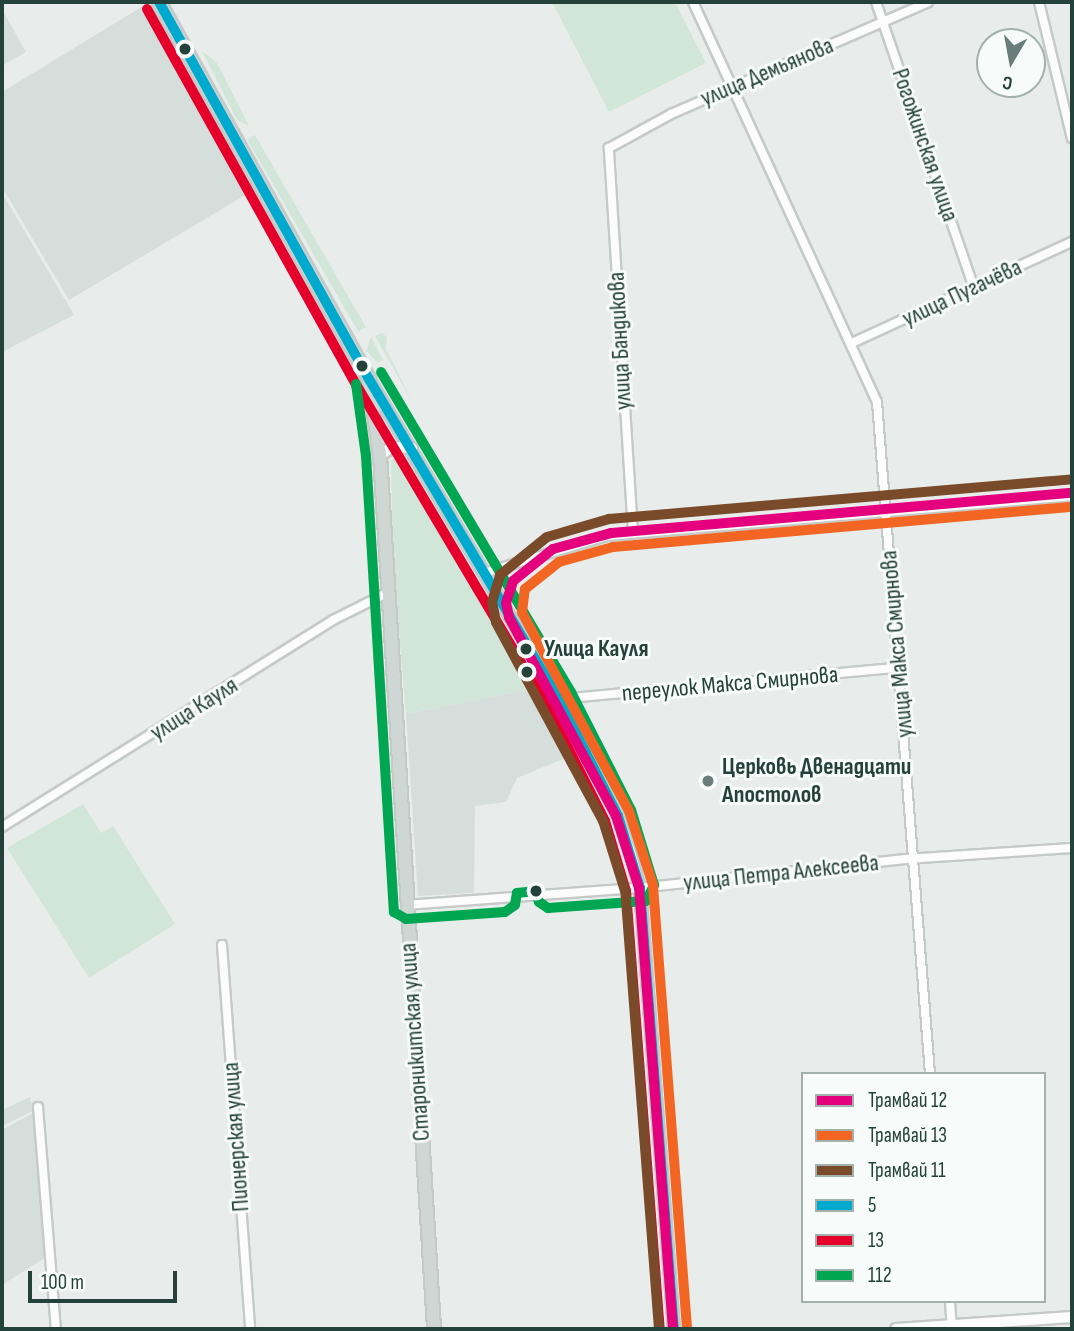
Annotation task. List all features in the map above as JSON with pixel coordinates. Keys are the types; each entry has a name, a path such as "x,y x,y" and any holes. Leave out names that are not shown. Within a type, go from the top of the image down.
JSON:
{"main road":[{"path":"161,3 369,379 487,572 559,699 618,816 640,888 674,1329"},
{"name":"Староникитская улица","path":"369,379 380,455 434,1329"},
{"path":"380,455 393,447 412,448"},
{"path":"896,1329 1072,1317"}],"street":[{"name":"улица Макса Смирнова","path":"693,2 877,402 901,667 912,859 930,1072"},
{"name":"Рогожинская улица","path":"876,2 974,289"},
{"name":"улица Демьянова","path":"609,148 730,87 928,2"},
{"path":"1039,2 1072,138"},
{"name":"улица Бандикова","path":"609,148 633,533"},
{"name":"улица Пугачёва","path":"852,343 1072,242"},
{"path":"487,572 578,542 633,533 1072,496"},
{"name":"улица Кауля","path":"2,827 333,620 387,593"},
{"name":"переулок Макса Смирнова","path":"559,699 901,667"},
{"name":"улица Петра Алексеева","path":"406,905 640,888 912,859 1072,848"},
{"name":"Пионерская улица","path":"222,945 250,1329"},
{"path":"38,1107 56,1329"},
{"path":"950,1303 952,1327"}],"shaded area":[{"path":"143,6 249,193 69,300 2,187 2,92"},
{"path":"2,9 26,52 2,66"},
{"path":"4,196 74,315 2,352 2,197"},
{"path":"540,687 573,755 517,778 506,802 475,806 474,893 418,896 406,714"},
{"path":"30,1097 33,1111 2,1126 2,1110"},
{"path":"33,1113 45,1258 2,1285 2,1130"}],"green space":[{"path":"552,2 675,2 706,63 609,112"},
{"path":"202,51 217,63 249,126 237,120"},
{"path":"255,135 366,327 358,332 247,140"},
{"path":"382,333 387,337 386,349 413,403 375,336"},
{"path":"371,337 383,360 378,363 366,351"},
{"path":"408,455 532,678 540,687 406,714 393,563 391,460"},
{"path":"83,804 101,833 113,826 175,924 89,978 7,848"}],"tram line":[{"name":"11","path":"659,1329 625,891 603,821 496,622 492,602 500,575 547,537 609,519 1071,479"},
{"name":"12","path":"673,1329 639,888 616,816 509,617 506,603 513,581 553,549 611,533 1072,493"},
{"name":"13","path":"687,1328 653,885 629,811 522,612 525,589 559,562 613,547 1072,507"}],"transit line":[{"name":"5","path":"159,2 369,379 559,699 618,816 640,888 674,1329"},
{"name":"13","path":"147,9 357,386 547,706 605,821 626,891 660,1329"},
{"name":"112","path":"356,384 366,456 394,912 406,919 505,912 515,905 517,893 536,891 539,902 548,908 646,901 654,885 631,810 571,692 381,372"}],"place":[{"name":"Улица Кауля","path":"526,649"},
{"name":"Церковь Двенадцати Апостолов","path":"708,781"}]}
